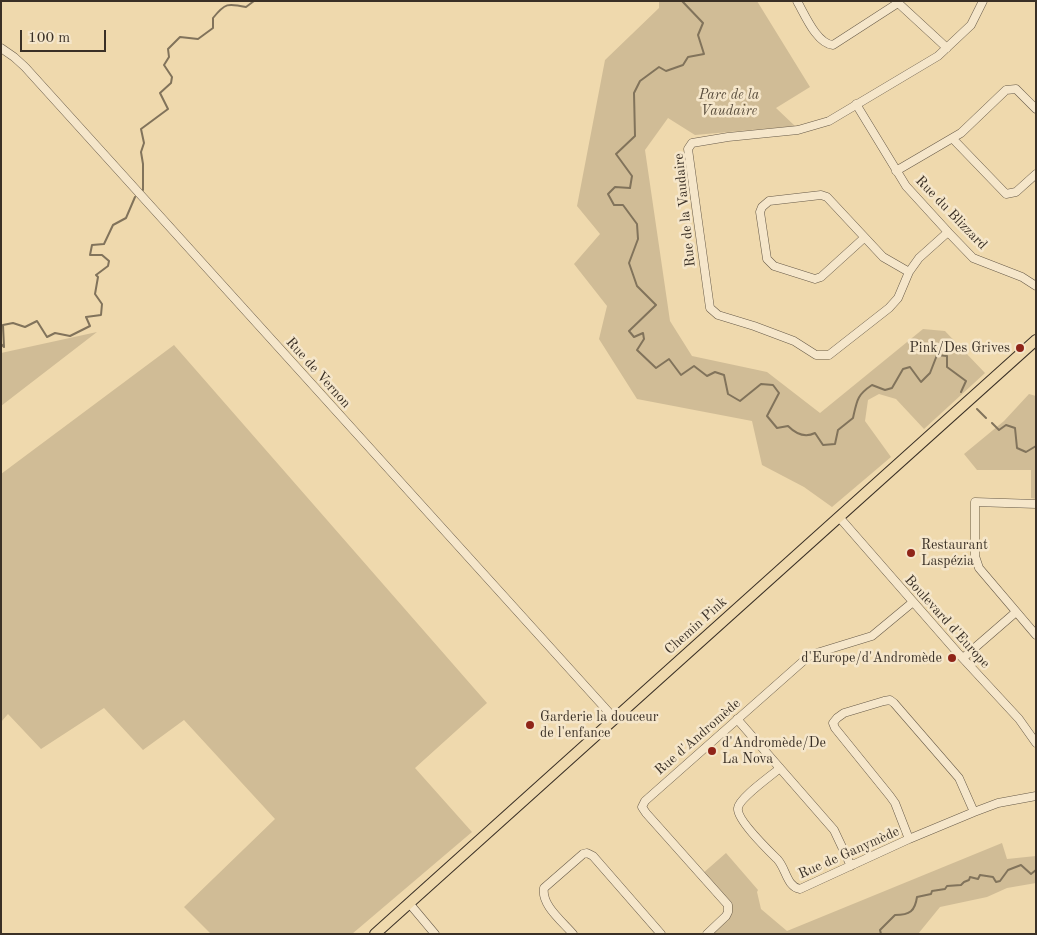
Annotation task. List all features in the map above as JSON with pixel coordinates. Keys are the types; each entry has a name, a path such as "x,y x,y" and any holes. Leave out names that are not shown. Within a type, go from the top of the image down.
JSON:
{"main road":[{"name":"Chemin Pink","path":"375,934 1036,340"}],"street":[{"path":"797,1 812,27 826,45 833,45 897,2 947,48"},
{"name":"Rue de la Vaudaire","path":"948,232 919,258 909,272 898,298 889,308 829,355 816,355 794,341 718,315 710,308 688,149 692,143 728,136 798,130 830,121 928,62 947,48 971,24 983,1"},
{"name":"Rue de Vernon","path":"1,48 25,67 614,718"},
{"path":"896,171 961,133 1006,90 1016,89 1036,109"},
{"name":"Rue du Blizzard","path":"856,104 906,186 973,258 1022,277 1036,286"},
{"path":"952,139 1006,194 1016,192 1036,174"},
{"path":"864,238 822,277 815,279 774,266 767,259 760,212 762,207 770,202 821,195 827,197 883,257 909,272"},
{"path":"1036,504 975,502 976,564 1036,635"},
{"name":"Boulevard d'Europe","path":"839,517 1018,719 1036,743"},
{"name":"Rue d'Andromède","path":"707,934 726,916 728,905 646,813 642,807 644,801 809,656 872,636 913,602"},
{"path":"963,658 1016,612"},
{"path":"909,839 895,803 835,728 833,722 840,715 890,700 960,778 974,812"},
{"path":"736,719 834,830 851,866"},
{"name":"Rue de Ganymède","path":"780,768 740,803 738,811 742,820 780,862 791,885 797,889 805,888 909,839 974,812 998,803 1036,796"},
{"path":"573,934 548,904 543,895 544,888 582,854 586,853 593,856 661,934"},
{"path":"409,904 435,934"}],"green space":[{"name":"Parc de la Vaudaire","path":"659,1 757,1 810,87 776,108 795,126 695,135 668,118 645,150 670,321 692,356 767,372 820,413 923,329 945,331 985,373 924,429 896,399 879,394 868,400 865,421 891,457 832,507 804,487 762,465 752,421 637,399 599,339 607,306 574,264 600,234 577,206 605,60 659,8"},
{"path":"97,332 1,406 1,353"},
{"path":"174,345 487,703 415,768 472,832 352,934 211,934 184,907 275,819 184,720 143,750 104,708 41,749 8,714 1,722 1,474"},
{"path":"1029,394 1036,396 1036,499 1031,498 1031,470 977,470 964,454 1004,421"},
{"path":"1002,843 1007,859 1036,856 1036,883 1007,888 987,897 940,907 918,934 707,934 728,909 702,874 726,853 758,890 761,909 787,931"}],"waterway":[{"path":"143,190 141,152 144,143 141,129 168,109 160,93 171,83 172,77 164,65 169,57 168,49 180,37 198,39 213,28 213,18 227,5 246,7 254,1"},
{"path":"682,1 703,23 698,35 704,54 688,57 683,65 666,71 659,67 640,81 634,93 635,136 616,154 632,176 630,188 615,187 608,194 614,205 623,205 637,224 638,239 629,263 637,286 656,305 629,331 634,337 643,333 644,339 637,350 656,368 669,359 681,375 694,366 707,376 715,372 724,375 728,394 740,401 761,384 773,385 779,393 767,416 777,428 788,426 797,433 804,435 815,433 823,445 835,444 838,430 853,418 858,398 863,392 872,385 885,390 892,388 903,369 910,367 921,382 930,373 937,355 947,356 947,367 966,381 961,392"},
{"path":"1,344 4,347 3,325 13,323 25,327 37,321 47,337 55,333 70,336 90,326 86,317 101,315 102,304 95,294 98,277 96,275 108,266 109,261 102,255 90,255 92,245 104,244 113,225 126,218 135,197"},
{"path":"977,409 986,418"},
{"path":"992,423 999,430 1006,425 1015,428 1017,448 1026,452 1036,446"},
{"path":"881,934 880,930 895,915 908,913 913,909 917,897 931,894 932,891 945,889 947,886 961,885 969,880 970,877 978,879 980,875 993,877 996,882 1000,881 1008,870 1021,865 1031,874 1036,870"}],"place":[{"name":"Pink/Des Grives","path":"1020,348"},
{"name":"Restaurant Laspézia","path":"911,553"},
{"name":"d'Europe/d'Andromède","path":"952,658"},
{"name":"Garderie la douceur de l'enfance","path":"530,725"},
{"name":"d'Andromède/De La Nova","path":"712,751"}]}
